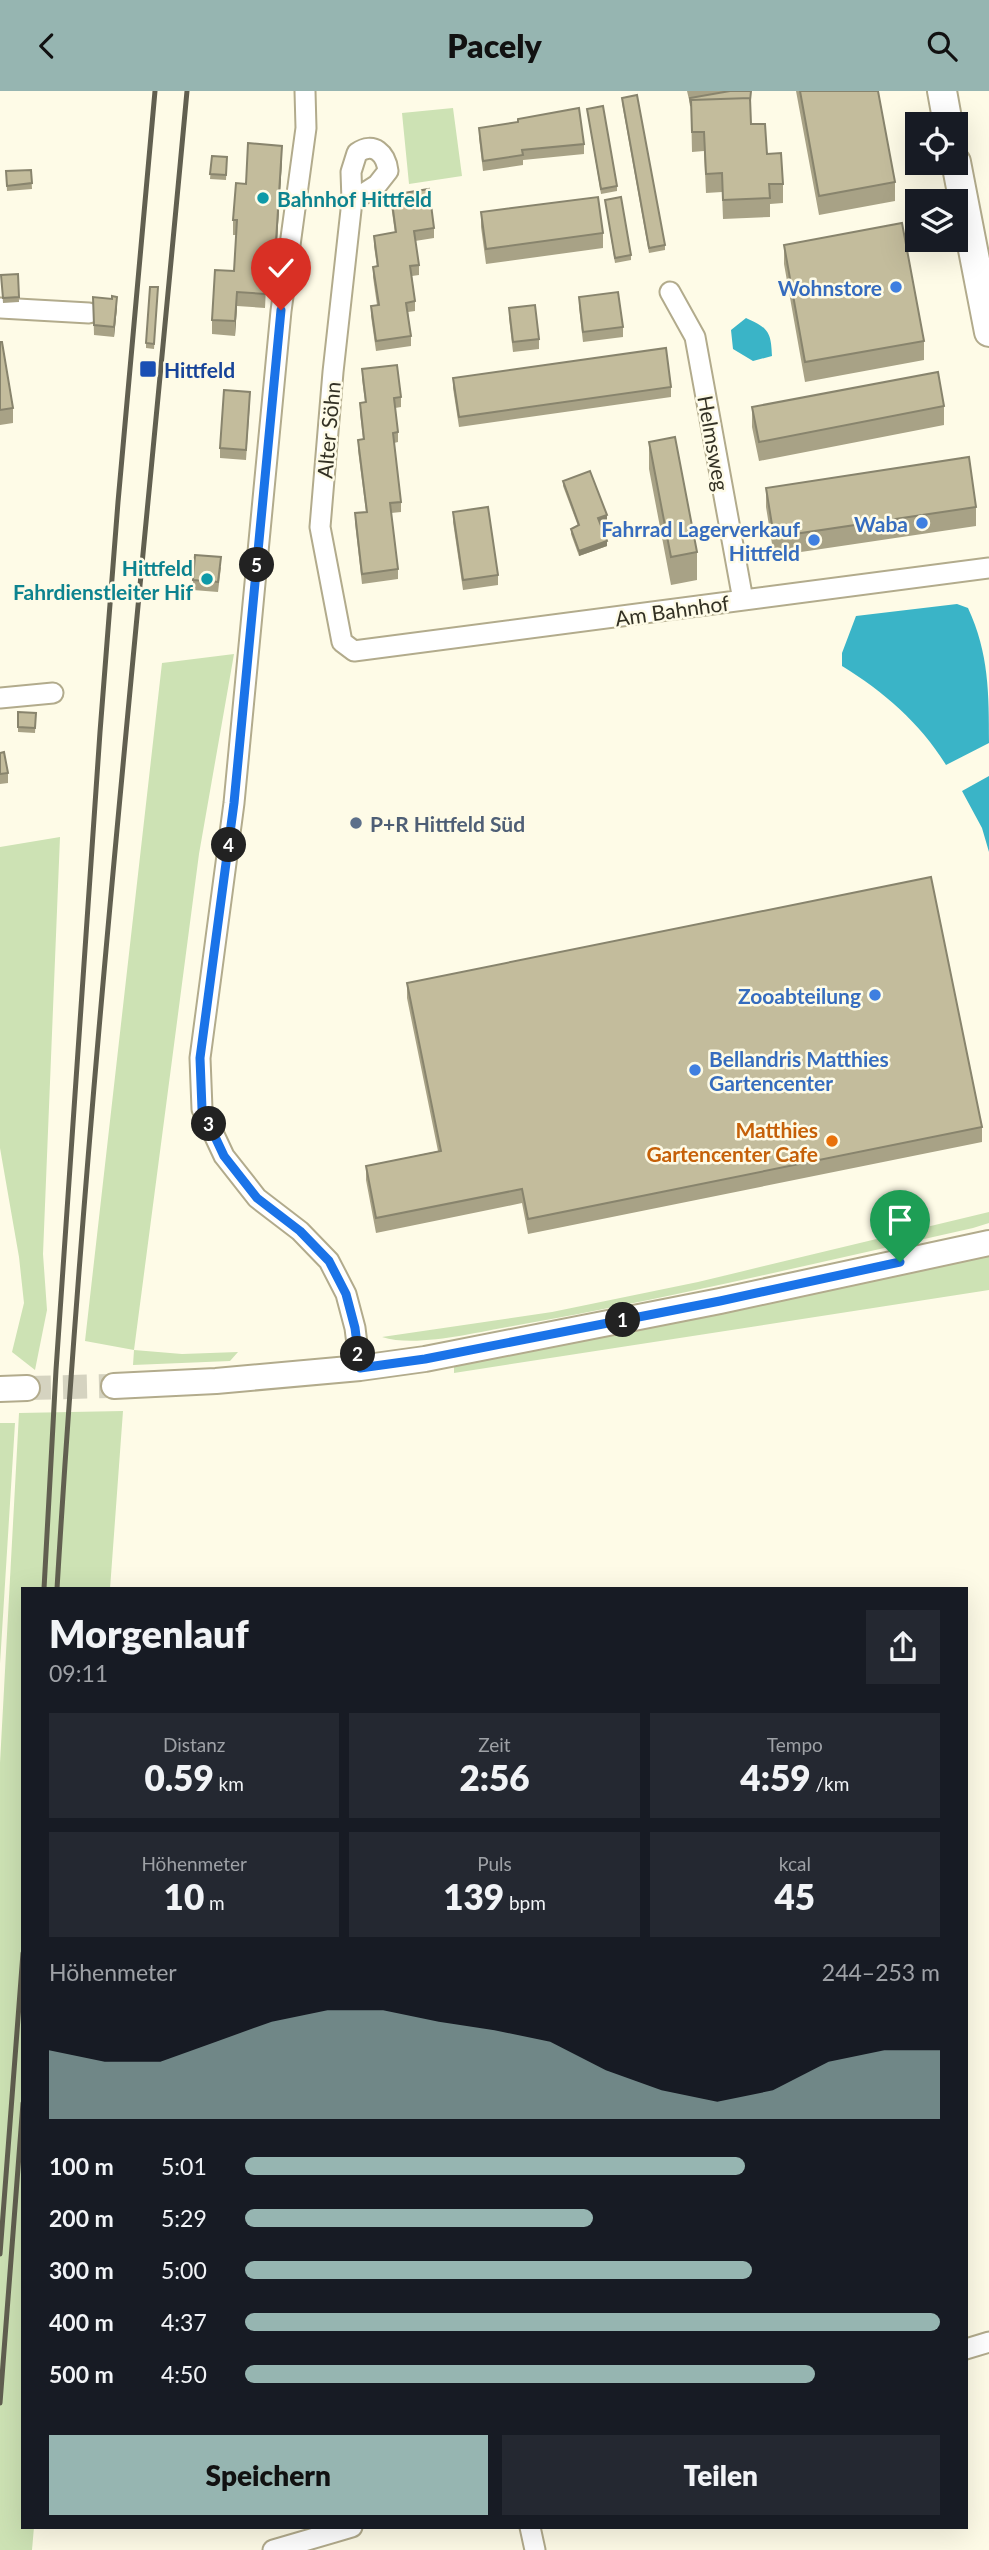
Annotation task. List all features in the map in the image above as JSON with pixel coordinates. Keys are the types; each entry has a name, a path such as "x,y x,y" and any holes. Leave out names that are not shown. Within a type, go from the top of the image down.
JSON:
{"main road":[{"path":"942,91 946,112"},
{"path":"959,175 989,332"}],"street":[{"path":"306,92 306,128 281,310 234,803 200,1058 202,1109 224,1156 257,1198 300,1231 329,1261 346,1294 355,1328 360,1368"},
{"name":"Alter Söhn","path":"352,201 333,372 320,527 342,642 354,651"},
{"name":"Helmsweg","path":"670,292 695,337 743,600"},
{"path":"0,308 89,313"},
{"name":"Am Bahnhof","path":"354,651 989,568"},
{"path":"0,698 52,693"},
{"path":"114,1386 216,1381 360,1368 425,1359 720,1301 989,1243"},
{"path":"0,1389 27,1388"},
{"path":"968,2348 989,2342"},
{"path":"273,2550 345,2529"},
{"path":"530,2529 535,2550"}],"green space":[{"path":"453,108 462,176 409,184 402,113"},
{"path":"234,654 199,854 134,1350 85,1341 162,663"},
{"path":"60,837 43,1254 47,1310 35,1370 12,1352 24,1303 0,1148 0,847"},
{"path":"989,1212 989,1223 973,1228 628,1304 447,1338 412,1341 382,1337 552,1312 698,1282"},
{"path":"989,1255 989,1290 454,1373 454,1365"},
{"path":"134,1350 182,1354 238,1352 230,1361 133,1365"},
{"path":"123,1411 110,1587 21,1587 21,2529 34,2529 32,2550 0,2550 0,1763 19,1413"},
{"path":"0,1423 15,1423 0,1664"}],"water":[{"path":"746,318 767,331 772,356 753,361 733,349 731,330"},
{"path":"957,604 968,608 984,658 989,743 946,765 925,736 900,709 842,666 842,653 856,616"},
{"path":"989,776 989,852 982,828 962,791"}],"building":[{"path":"730,91 751,91 750,101 750,98 691,100 691,106 690,98"},
{"path":"800,91 878,91 895,182 819,196"},
{"path":"637,95 665,245 649,248 622,98"},
{"path":"750,98 751,124 765,124 767,154 781,153 783,184 769,184 770,198 723,200 722,173 706,174 704,132 692,132 691,100"},
{"path":"603,106 617,186 601,189 587,109"},
{"path":"579,108 584,144 522,150 523,155 483,161 479,128"},
{"path":"248,143 282,146 274,274 266,273 265,294 237,292 235,321 212,320 215,270 234,271 237,220 233,220 236,183 246,184"},
{"path":"212,156 227,157 226,175 210,174"},
{"path":"31,170 32,183 7,186 6,171"},
{"path":"429,189 434,228 414,231 419,265 410,266 415,301 406,303 411,336 376,341 371,306 379,305 373,267 378,266 374,236 396,232 391,195"},
{"path":"598,197 603,233 486,249 481,212"},
{"path":"621,197 631,255 615,258 605,200"},
{"path":"902,223 905,252 907,252 924,341 805,362 784,245"},
{"path":"18,274 19,297 3,298 1,275"},
{"path":"150,287 158,287 154,344 146,343"},
{"path":"618,292 623,327 583,332 579,297"},
{"path":"112,296 117,297 114,327 94,325 93,297 112,299"},
{"path":"535,305 539,339 513,342 509,308"},
{"path":"0,342 13,408 0,410"},
{"path":"666,348 671,387 459,417 453,378"},
{"path":"397,365 401,397 394,398 398,432 393,433 401,502 390,503 398,569 362,574 355,513 367,512 358,440 364,439 360,403 366,402 362,369"},
{"path":"938,372 944,406 759,442 752,407"},
{"path":"224,390 250,392 246,450 220,448"},
{"path":"675,437 697,552 671,557 649,442"},
{"path":"969,457 976,507 774,537 766,488"},
{"path":"590,471 607,515 598,518 607,541 579,551 571,529 579,525 563,481"},
{"path":"488,507 498,575 463,580 453,512"},
{"path":"195,555 221,557 218,582 193,580"},
{"path":"18,712 36,713 35,728 18,727"},
{"path":"4,752 8,773 0,774 0,753"},
{"name":"Bellandris Matthies Gartencenter","path":"931,877 982,1127 528,1219 522,1189 376,1218 366,1166 441,1151 407,983"}],"tunnel":[{"path":"27,1388 114,1386"}],"railway":[{"path":"44,1587 56,1370 100,732 155,91"},
{"path":"57,1587 99,1027 187,91"},
{"path":"0,2254 21,1979"},
{"path":"0,2403 21,2129"}],"place":[{"name":"Bahnhof Hittfeld","path":"263,198"},
{"name":"Wohnstore","path":"896,287"},
{"name":"Hittfeld","path":"148,369"},
{"name":"Waba","path":"922,523"},
{"name":"Fahrrad Lagerverkauf Hittfeld","path":"814,540"},
{"name":"Hittfeld Fahrdienstleiter Hif","path":"207,579"},
{"name":"P+R Hittfeld Süd","path":"356,823"},
{"name":"Zooabteilung","path":"875,995"},
{"name":"Bellandris Matthies Gartencenter","path":"695,1070"},
{"name":"Matthies Gartencenter Cafe","path":"832,1141"}],"route":[{"path":"281,310 234,803 200,1058 202,1109 224,1156 257,1198 300,1231 329,1261 346,1294 355,1328 360,1368 425,1359 720,1301 900,1262"}]}
